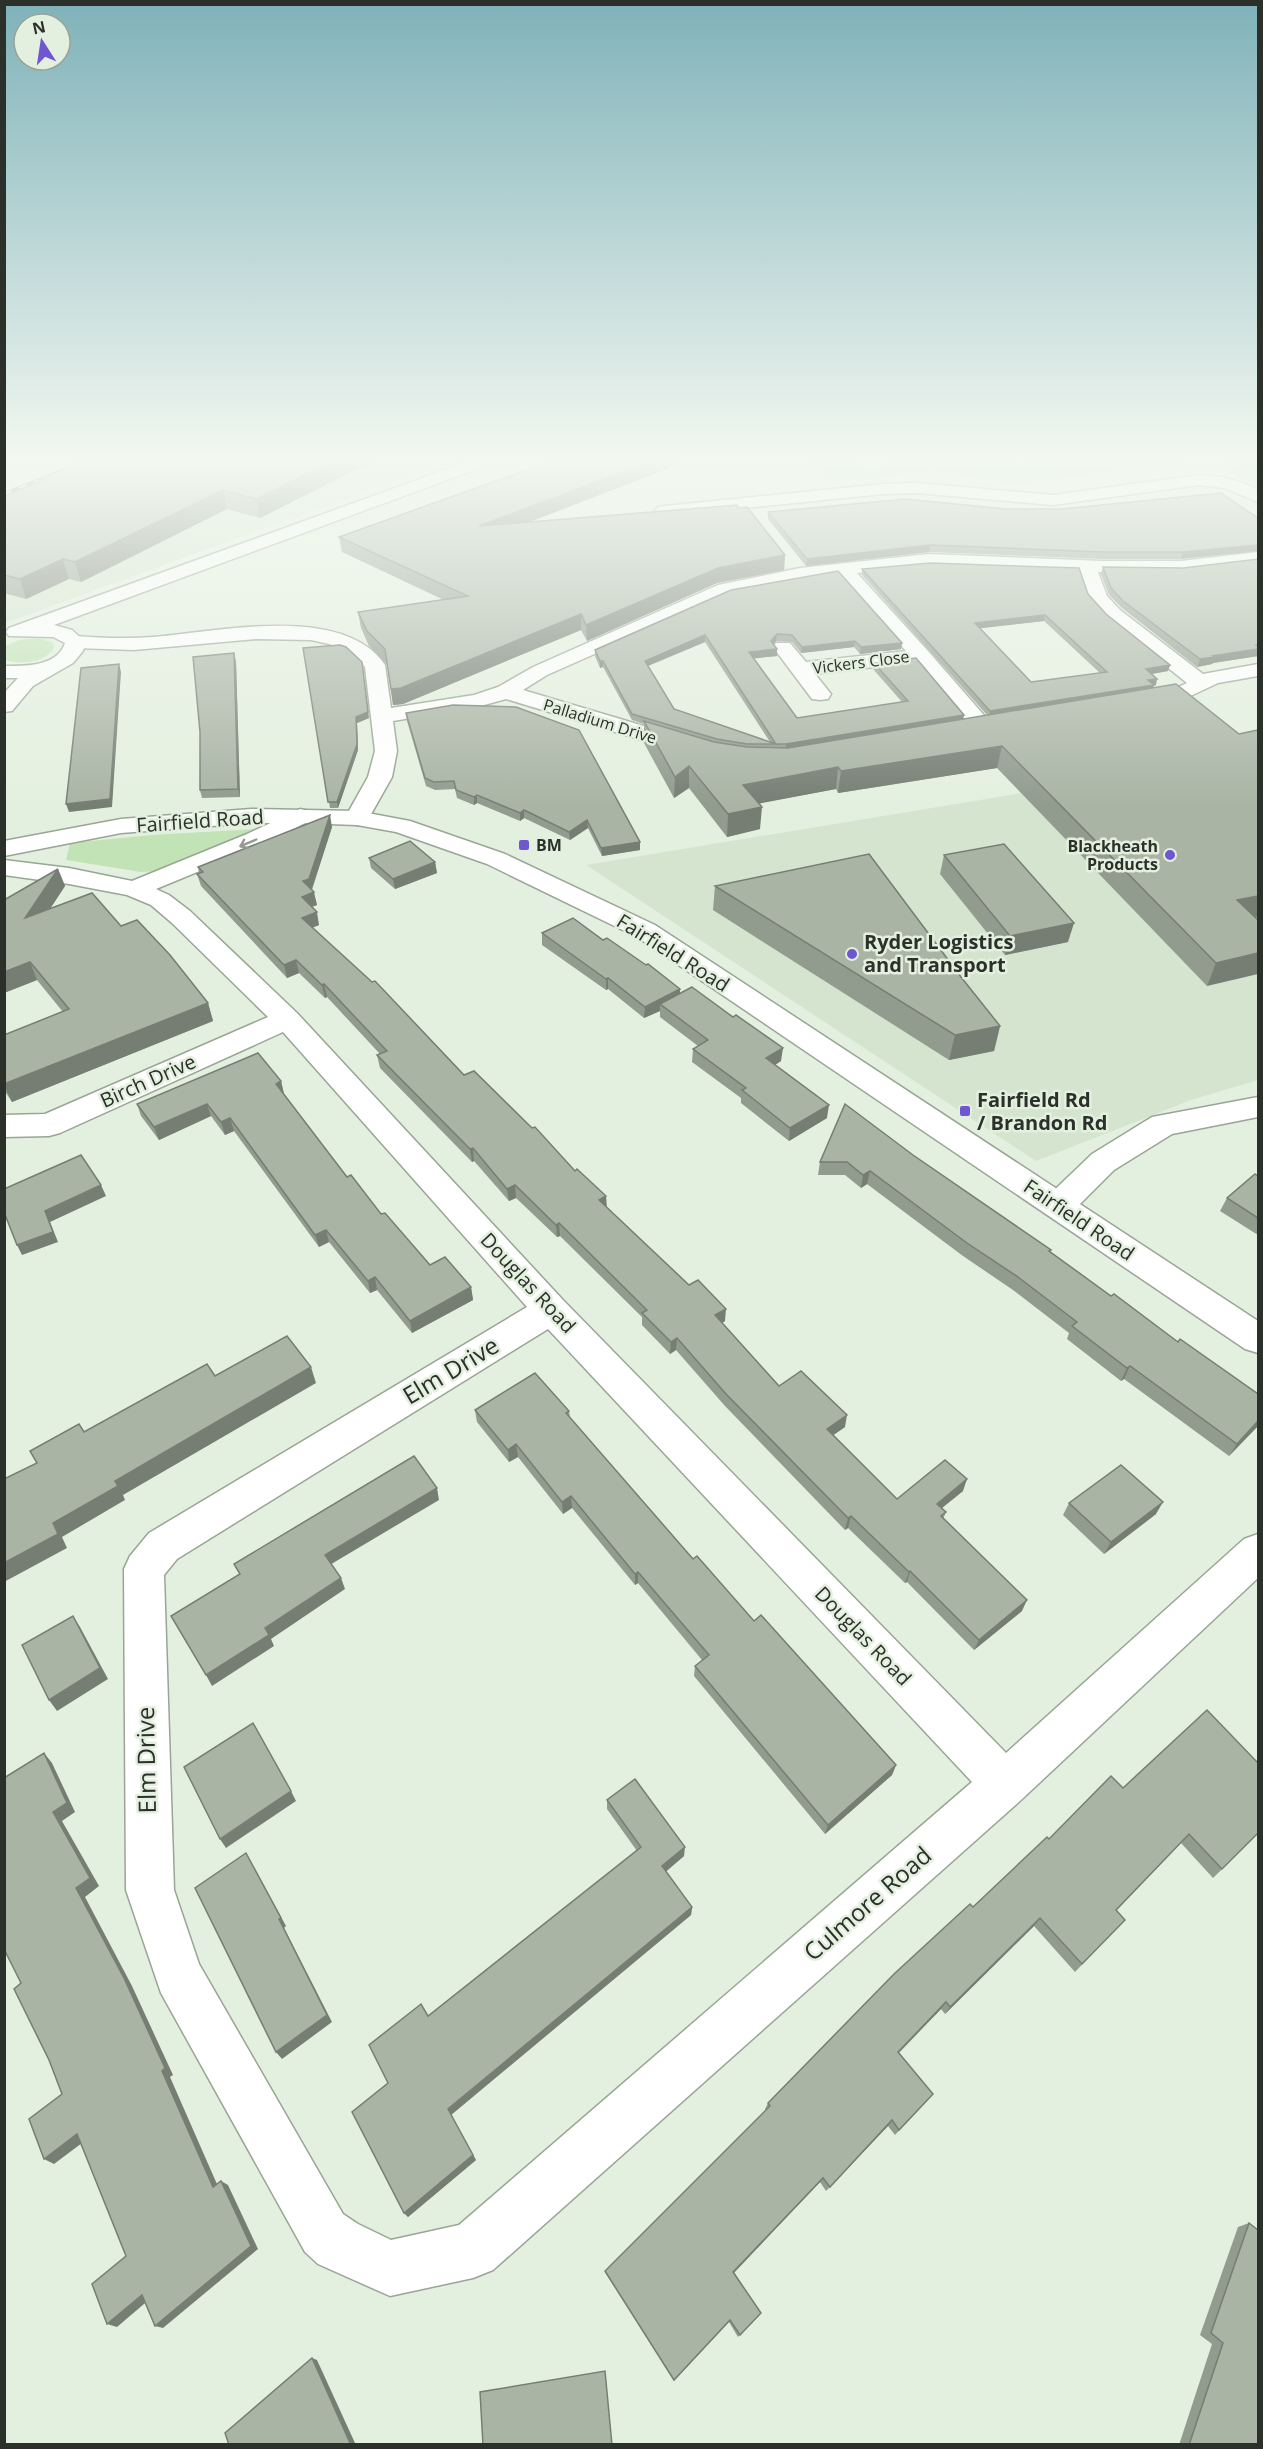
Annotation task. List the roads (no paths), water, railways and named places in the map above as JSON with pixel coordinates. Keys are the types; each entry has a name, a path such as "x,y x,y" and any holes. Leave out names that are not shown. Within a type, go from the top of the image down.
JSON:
{"street":[{"path":"10,634 165,577"},
{"path":"382,716 477,701 506,692 540,671 726,589 784,577"},
{"name":"Vickers Close","path":"850,577 921,655 981,726"},
{"path":"1091,577 1098,598 1113,614 1202,684"},
{"path":"4,706 26,682 71,655 75,650 73,639 78,618 91,604"},
{"path":"10,634 50,630 73,639 153,643"},
{"path":"4,672 21,672 153,643 235,635 327,636 355,647 375,665 386,751 380,777 357,818"},
{"name":"Vickers Close","path":"783,647 820,694"},
{"name":"Vickers Close","path":"800,669 921,655"},
{"path":"1121,704 1180,695 1212,678 1258,670"},
{"name":"Palladium Drive","path":"506,692 702,751"},
{"path":"958,730 1004,723"},
{"name":"Fairfield Road","path":"4,849 121,826 251,816 300,816 357,818 401,826 496,859 646,931 1258,1340"},
{"path":"134,889 256,839 300,816"},
{"name":"Douglas Road","path":"4,867 69,876 134,889 160,900 181,917 287,1019 551,1310 1005,1784"},
{"name":"Birch Drive","path":"4,1126 49,1125 287,1019"},
{"path":"1058,1206 1103,1162 1163,1125 1258,1107"},
{"name":"Elm Drive","path":"472,2250 390,2268 338,2244 324,2233 178,1976 150,1890 144,1569 163,1546 551,1310"},
{"name":"Culmore Road","path":"472,2250 1005,1784 1258,1552"}],"place":[{"name":"BM","path":"524,845"},
{"name":"Blackheath Products","path":"1170,855"},
{"name":"Ryder Logistics and Transport","path":"852,954"},
{"name":"Fairfield Rd / Brandon Rd","path":"965,1111"}]}
